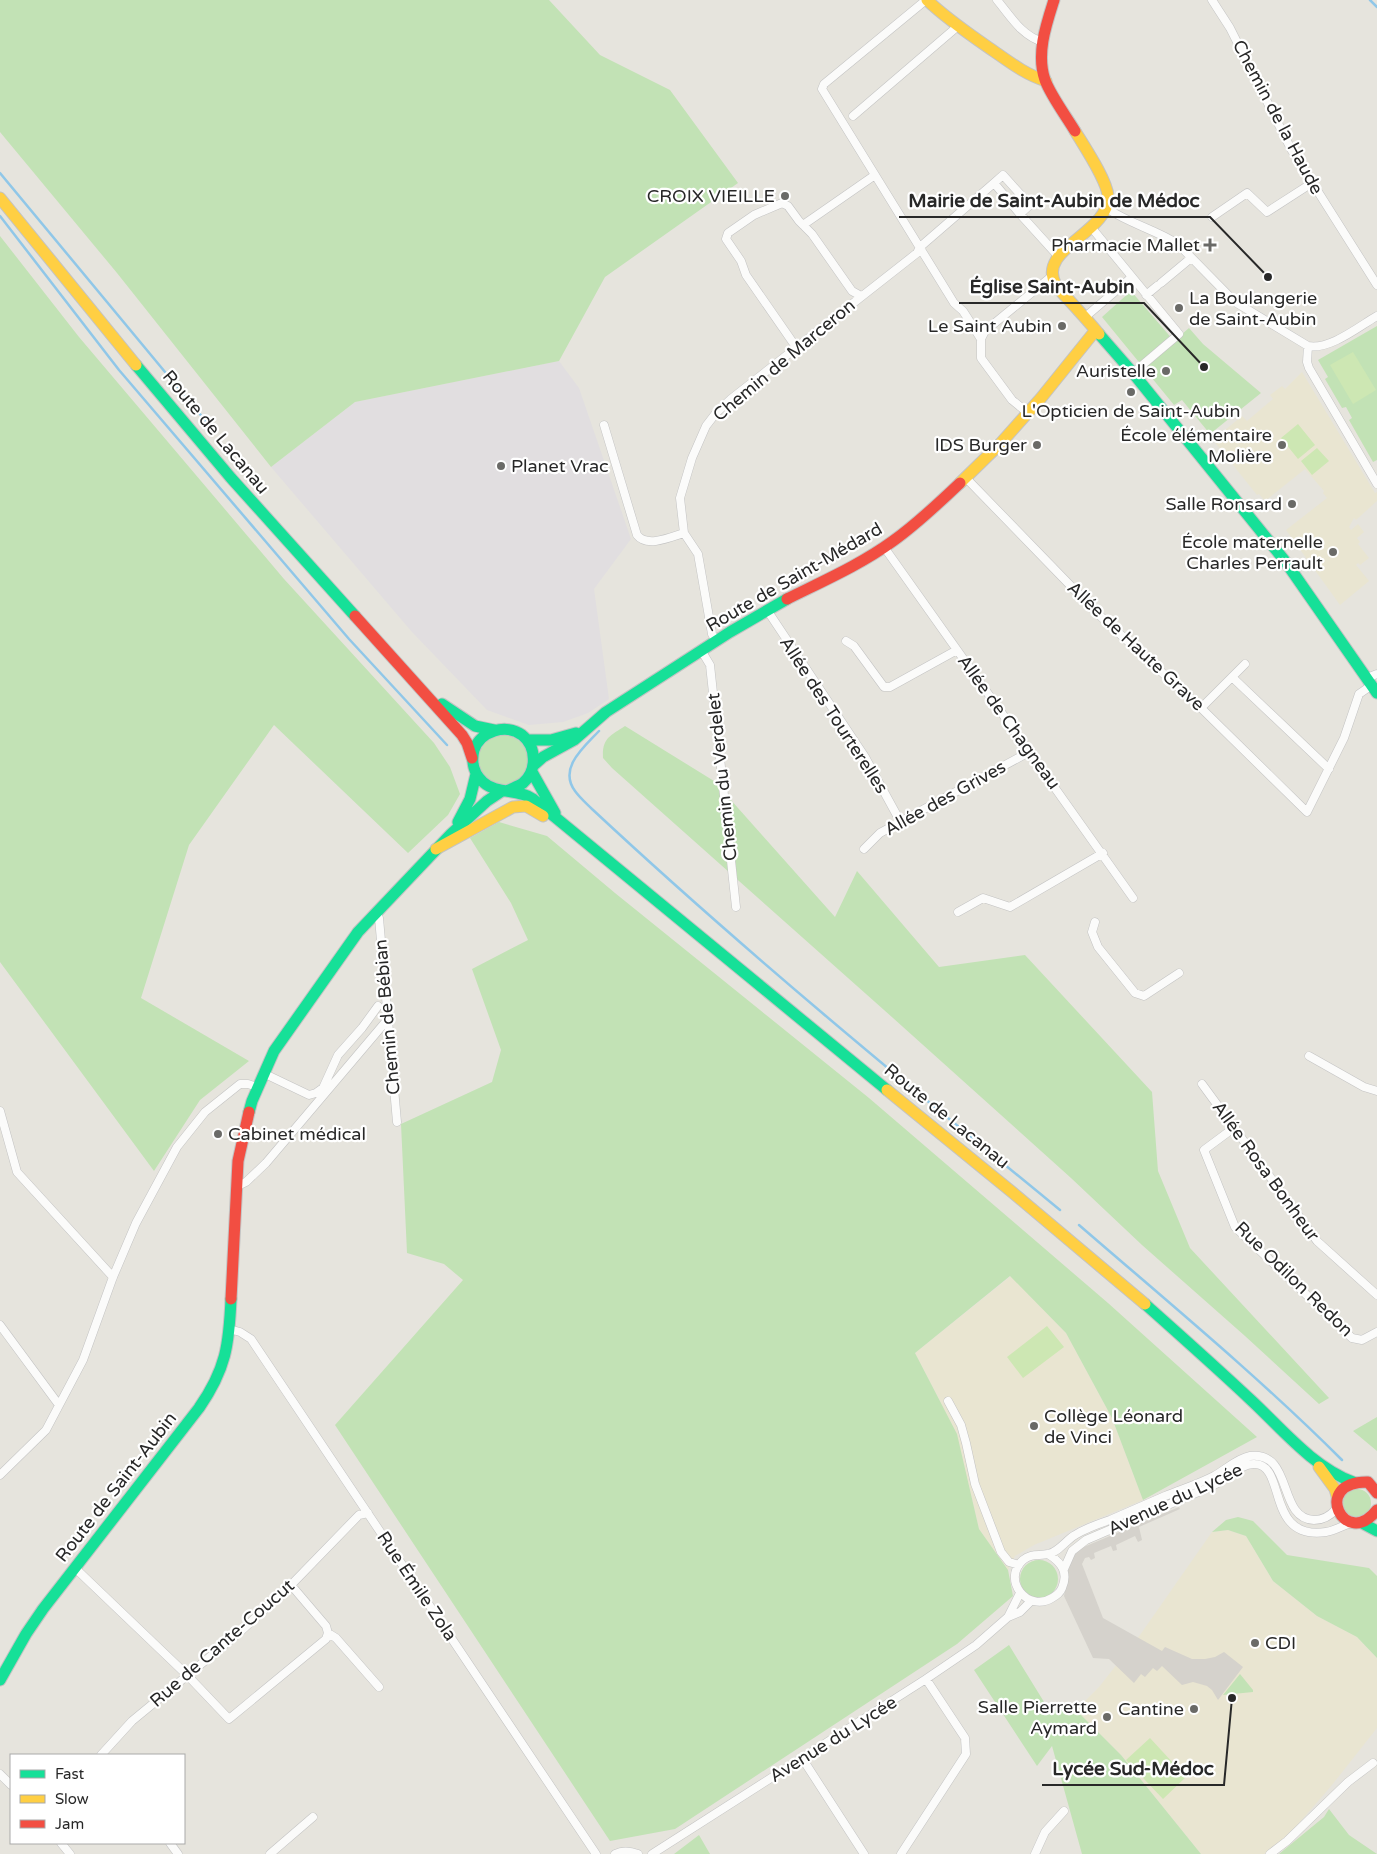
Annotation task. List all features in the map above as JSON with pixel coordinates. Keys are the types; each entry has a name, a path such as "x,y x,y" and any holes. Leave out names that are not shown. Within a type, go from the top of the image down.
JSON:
{"street":[{"path":"981,339 963,311 954,303 822,89 824,84 926,0 958,26 1034,78 1046,80"},
{"path":"997,0 1021,29 1032,39 1044,42"},
{"path":"1054,0 1047,21 1044,42 1043,63 1046,80 1094,164 1107,191 1108,209 1058,256 1052,265 1052,276 1055,284 1133,373 1285,561 1373,682 1359,694 1344,738 1329,769 1232,677"},
{"name":"Chemin de la Haude","path":"1212,0 1230,28 1291,149 1377,285"},
{"path":"853,116 958,26"},
{"path":"803,225 875,175"},
{"path":"1020,214 1030,205 1003,175 994,183 1020,214 1058,256"},
{"name":"Chemin de Marceron","path":"716,641 712,634 698,554 684,533 680,498 692,458 706,426 731,399 916,254 920,247 994,183"},
{"path":"1212,216 1248,194 1267,212 1312,183"},
{"name":"Route de Lacanau","path":"0,198 230,478 462,735 468,743 476,774 488,787 520,792 557,817 1106,1270 1220,1371 1306,1452 1341,1479 1352,1482"},
{"path":"796,347 746,275 740,261 726,239 728,233 754,214 782,203 788,206 812,234 852,291 861,296"},
{"path":"1108,209 1126,220 1170,239 1235,302 1308,346 1316,348 1329,344 1377,316"},
{"path":"1091,227 1179,334 1133,373"},
{"path":"1146,295 1191,258"},
{"path":"1028,413 1012,400 981,358 981,339 985,331 1052,276"},
{"path":"1084,318 1132,277"},
{"name":"Route de Saint-Médard","path":"533,768 543,757 574,740 606,712 701,650 767,610 852,567 884,547 937,505 966,478 1028,413 1095,331"},
{"path":"1308,346 1307,362 1309,368 1377,484"},
{"path":"604,425 637,535 646,541 653,541 684,533"},
{"name":"Allée de Haute Grave","path":"966,478 1098,614 1201,708 1307,812 1329,769"},
{"name":"Allée de Chagneau","path":"884,547 1134,898"},
{"name":"Allée des Tourterelles","path":"767,610 865,757 900,821"},
{"path":"846,642 854,646 884,687 890,687 957,650"},
{"name":"Chemin du Verdelet","path":"701,650 710,665 736,907"},
{"path":"1201,708 1245,664"},
{"name":"Route de Lacanau","path":"415,682 463,720 475,726 494,730 508,729 527,740 533,751 533,768 557,817"},
{"name":"Route de Saint-Médard","path":"527,740 551,740 585,729"},
{"path":"472,758 478,742 494,730"},
{"name":"Allée des Grives","path":"864,849 880,833 900,821 1031,751"},
{"path":"236,1188 238,1161 252,1101 274,1050 292,1023 340,956 376,913 436,849 487,801 522,784 533,768"},
{"path":"451,834 469,805 474,791 476,774"},
{"path":"436,849 507,810 520,806 534,810 571,838 617,868"},
{"path":"958,912 983,898 1010,907 1103,853"},
{"name":"Chemin de Bébian","path":"376,913 397,1122"},
{"path":"1095,922 1092,932 1098,947 1134,994 1144,996 1179,973"},
{"path":"264,1073 309,1095 316,1093 323,1088 338,1055 362,1028 378,1006"},
{"path":"236,1188 246,1182 266,1163 388,1019"},
{"path":"1308,1056 1364,1087 1377,1091"},
{"path":"0,1475 46,1430 83,1360 113,1276 136,1223 177,1147 205,1112 240,1084 257,1087"},
{"name":"Allée Rosa Bonheur","path":"1202,1084 1316,1241 1377,1295"},
{"path":"0,1111 17,1172 113,1276"},
{"name":"Rue Odilon Redon","path":"1235,1127 1204,1150 1234,1227 1352,1338 1362,1340 1377,1332"},
{"name":"Route de Saint-Aubin","path":"0,1680 26,1634 209,1395 224,1362 229,1338 236,1188"},
{"path":"0,1325 59,1405"},
{"name":"Rue Émile Zola","path":"229,1329 240,1332 251,1339 596,1854"},
{"path":"948,1400 961,1425 975,1484 1001,1552 1009,1562 1019,1565"},
{"name":"Route de Lacanau","path":"1306,1452 1324,1473 1337,1496"},
{"name":"Avenue du Lycée","path":"1048,1554 1077,1534 1208,1479 1240,1460 1251,1456 1267,1459 1277,1468 1291,1504 1302,1517 1313,1520 1319,1519 1332,1513 1336,1508"},
{"name":"Avenue du Lycée","path":"1064,1569 1072,1551 1086,1540 1218,1483 1249,1464 1261,1465 1269,1472 1285,1516 1290,1523 1298,1528 1305,1531 1322,1532 1356,1523"},
{"path":"1377,1493 1373,1481 1352,1482 1345,1485 1337,1496 1336,1508 1343,1519 1377,1531"},
{"path":"1356,1523 1368,1520 1377,1510"},
{"name":"Rue de Cante-Coucut","path":"102,1754 132,1721 240,1632 291,1585 359,1515 368,1513"},
{"path":"1048,1554 1057,1560 1064,1569 1064,1582 1060,1593 1044,1602 1031,1601 1020,1593 1015,1579 1019,1565 1028,1557 1048,1554"},
{"path":"75,1568 188,1676 229,1719 326,1639 328,1633 326,1626 291,1585"},
{"name":"Avenue du Lycée","path":"1008,1617 1020,1593"},
{"name":"Avenue du Lycée","path":"652,1854 926,1680 976,1645 1008,1617 1020,1612 1031,1601"},
{"path":"328,1633 336,1638 379,1688"},
{"path":"901,1854 966,1754 965,1738 926,1680"},
{"path":"802,1758 864,1854"},
{"path":"1270,1854 1287,1841 1348,1782 1373,1763"},
{"path":"0,1774 10,1784"},
{"path":"1035,1854 1045,1832 1064,1811"},
{"path":"270,1854 313,1817"},
{"path":"62,1844 70,1854"},
{"path":"615,1854 631,1851 638,1854"}],"shaded area":[{"path":"559,361 579,388 631,539 594,589 609,699 588,713 563,722 529,725 487,710 412,632 271,467 355,402"},
{"name":"École élémentaire Molière","path":"1302,372 1375,493 1377,492 1377,501 1356,520 1354,518 1349,527 1351,530 1358,524 1364,532 1357,538 1360,542 1358,544 1369,558 1360,565 1358,563 1356,565 1369,581 1340,605 1286,530 1327,498 1323,493 1324,491 1305,469 1265,501 1259,494 1257,495 1213,440 1242,416 1247,421 1273,399 1270,395 1282,386 1285,389"},
{"name":"Collège Léonard de Vinci","path":"1011,1276 1066,1333 1112,1418 1143,1500 1034,1545 1015,1556 1008,1570 979,1529 957,1434 915,1353"},
{"path":"1179,1507 1180,1509 1139,1527 1142,1540 1138,1542 1135,1536 1116,1545 1117,1550 1113,1551 1111,1546 1094,1553 1095,1558 1091,1560 1089,1557 1085,1558 1082,1564 1103,1618 1162,1651 1165,1647 1192,1659 1215,1657 1224,1652 1243,1667 1218,1700 1207,1686 1193,1682 1182,1685 1162,1666 1157,1671 1153,1668 1145,1677 1141,1674 1134,1683 1109,1659 1093,1658 1064,1596 1068,1567 1072,1557 1079,1549"},
{"path":"1228,1530 1246,1536 1273,1581 1317,1616 1357,1637 1377,1658 1377,1728 1332,1785 1287,1837 1264,1854 1201,1854 1121,1755 1076,1710 1099,1687 1140,1635 1212,1532"}],"green space":[{"path":"0,0 549,0 600,55 670,90 738,183 605,277 559,361 355,402 271,467 117,273 0,132"},
{"path":"0,236 79,337 284,579 434,743 450,767 460,794 448,815 408,853 274,725 189,845 141,998 249,1061 200,1100 154,1171 0,962"},
{"path":"1131,291 1174,341 1189,328 1203,344 1261,393 1210,434 1182,400 1174,405 1102,317"},
{"path":"1377,326 1377,460 1373,462 1349,420 1352,418 1346,407 1342,408 1325,379 1328,377 1318,360"},
{"path":"1353,352 1376,390 1353,404 1330,365"},
{"path":"1298,424 1315,445 1298,459 1281,438"},
{"path":"1317,448 1329,461 1312,475 1301,461"},
{"path":"625,726 714,781 835,917 857,871 939,967 1025,955 1152,1092 1158,1171 1190,1248 1329,1398 1319,1404 1142,1245 1071,1178 612,768 603,758 604,746 608,738"},
{"path":"498,735 508,735 521,742 528,755 528,765 521,778 508,785 498,785 489,781 482,774 478,765 478,755 482,746 489,739"},
{"path":"499,822 547,836 869,1098 1108,1303 1257,1437 1143,1500 1112,1418 1066,1333 1010,1276 915,1353 957,1434 979,1529 1008,1570 1013,1596 957,1644 675,1829 610,1841 335,1425 463,1280 444,1264 407,1253 401,1124 492,1082 501,1050 472,969 528,940 511,903 470,838"},
{"path":"1047,1326 1064,1347 1023,1378 1007,1357"},
{"path":"1377,1417 1377,1451 1353,1431"},
{"path":"1357,1489 1367,1493 1371,1503 1367,1513 1357,1517 1347,1513 1343,1503 1347,1493"},
{"path":"1238,1517 1253,1521 1287,1555 1369,1568 1377,1576 1377,1658 1357,1637 1317,1616 1273,1581 1246,1536 1228,1530 1212,1532 1226,1520"},
{"path":"1039,1560 1052,1566 1058,1579 1052,1592 1039,1598 1026,1592 1020,1579 1026,1566"},
{"path":"1009,1645 1049,1710 1076,1710 1121,1755 1201,1854 1082,1854 1052,1746 1037,1766 974,1670"},
{"path":"1240,1674 1253,1692 1223,1695"},
{"path":"1150,1738 1186,1777 1163,1799 1126,1760"},
{"path":"1329,1809 1349,1835 1377,1854 1279,1854 1324,1817"},
{"path":"699,1835 710,1854 674,1854"}],"waterway":[{"path":"1370,0 1377,7"},
{"path":"0,173 209,425"},
{"path":"0,216 119,370 349,639 447,745"},
{"path":"599,731 580,751 571,766 569,774 571,782 581,798 764,963 1060,1210"},
{"path":"1079,1225 1246,1369 1342,1460"}],"traffic: fast":[{"path":"1099,334 1133,373 1285,561 1377,693"},
{"path":"136,365 231,478 355,616"},
{"path":"534,765 543,757 574,740 606,712 730,632 787,599"},
{"path":"442,704 475,726 494,730"},
{"path":"509,790 528,778 533,766 533,752 522,735 516,731 501,729 482,738 474,750 474,768 483,782 495,789 521,794 533,799 887,1090"},
{"path":"527,740 551,740 576,733"},
{"path":"532,772 555,813"},
{"path":"458,822 470,799 476,774"},
{"path":"249,1112 274,1051 358,932 451,834 487,801 502,791"},
{"path":"0,1680 26,1634 43,1609 208,1394 224,1356 229,1330 231,1299"},
{"path":"1145,1304 1239,1389 1299,1447 1325,1467 1353,1482"},
{"path":"1362,1523 1377,1531"}],"traffic: slow":[{"path":"927,0 960,28 1007,61 1046,81"},
{"path":"1075,131 1104,181 1108,196 1105,209 1098,220 1064,251 1056,261 1052,272 1059,289 1099,334"},
{"path":"0,198 136,365"},
{"path":"960,483 1000,444 1041,398 1095,331"},
{"path":"436,849 513,807 526,806 543,816"},
{"path":"887,1090 1145,1304"},
{"path":"1319,1467 1335,1489 1337,1496"}],"traffic: jam":[{"path":"1054,0 1043,40 1042,70 1051,93 1075,131"},
{"path":"787,599 880,550 936,506 960,483"},
{"path":"355,616 462,735 472,758"},
{"path":"231,1299 238,1161 249,1112"},
{"path":"1377,1493 1368,1482 1350,1485 1340,1492 1337,1501 1339,1511 1345,1519 1354,1523 1365,1521 1377,1510"}],"place":[{"name":"CROIX VIEILLE","path":"785,196"},
{"name":"Pharmacie Mallet","path":"1210,245"},
{"name":"Mairie de Saint-Aubin de Médoc","path":"1268,277"},
{"name":"La Boulangerie de Saint-Aubin","path":"1179,308"},
{"name":"Le Saint Aubin","path":"1062,326"},
{"name":"Église Saint-Aubin","path":"1204,367"},
{"name":"Auristelle","path":"1166,371"},
{"name":"L'Opticien de Saint-Aubin","path":"1131,392"},
{"name":"lDS Burger","path":"1037,445"},
{"name":"École élémentaire Molière","path":"1282,445"},
{"name":"Planet Vrac","path":"501,466"},
{"name":"Salle Ronsard","path":"1292,504"},
{"name":"École maternelle Charles Perrault","path":"1333,552"},
{"name":"Cabinet médical","path":"218,1134"},
{"name":"Collège Léonard de Vinci","path":"1034,1426"},
{"name":"CDI","path":"1255,1643"},
{"name":"Lycée Sud-Médoc","path":"1232,1698"},
{"name":"Cantine","path":"1194,1709"},
{"name":"Salle Pierrette Aymard","path":"1107,1717"}]}
